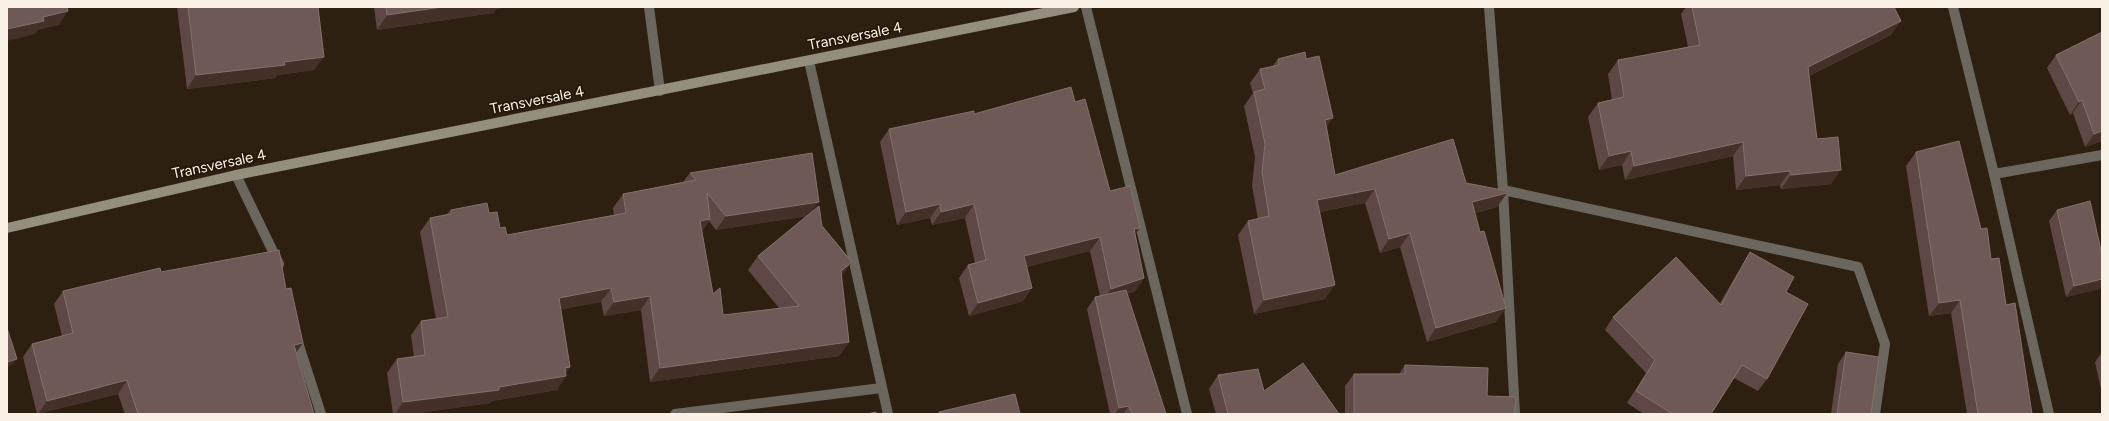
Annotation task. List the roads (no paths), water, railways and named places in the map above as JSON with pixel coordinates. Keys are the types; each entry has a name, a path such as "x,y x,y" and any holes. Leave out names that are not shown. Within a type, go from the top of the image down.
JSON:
{"main road":[{"name":"Transversale 4","path":"7,228 236,175 1074,7"}],"street":[{"path":"649,7 660,91"},
{"path":"1086,7 1187,414"},
{"path":"1489,7 1503,190 1515,414"},
{"path":"1953,7 1994,174 2049,414"},
{"path":"810,61 881,388 888,414"},
{"path":"1994,174 2102,154"},
{"path":"236,175 279,261 282,276"},
{"path":"1503,190 1858,267 1885,344 1875,414"},
{"path":"294,326 321,414"},
{"path":"675,414 881,388"}]}
